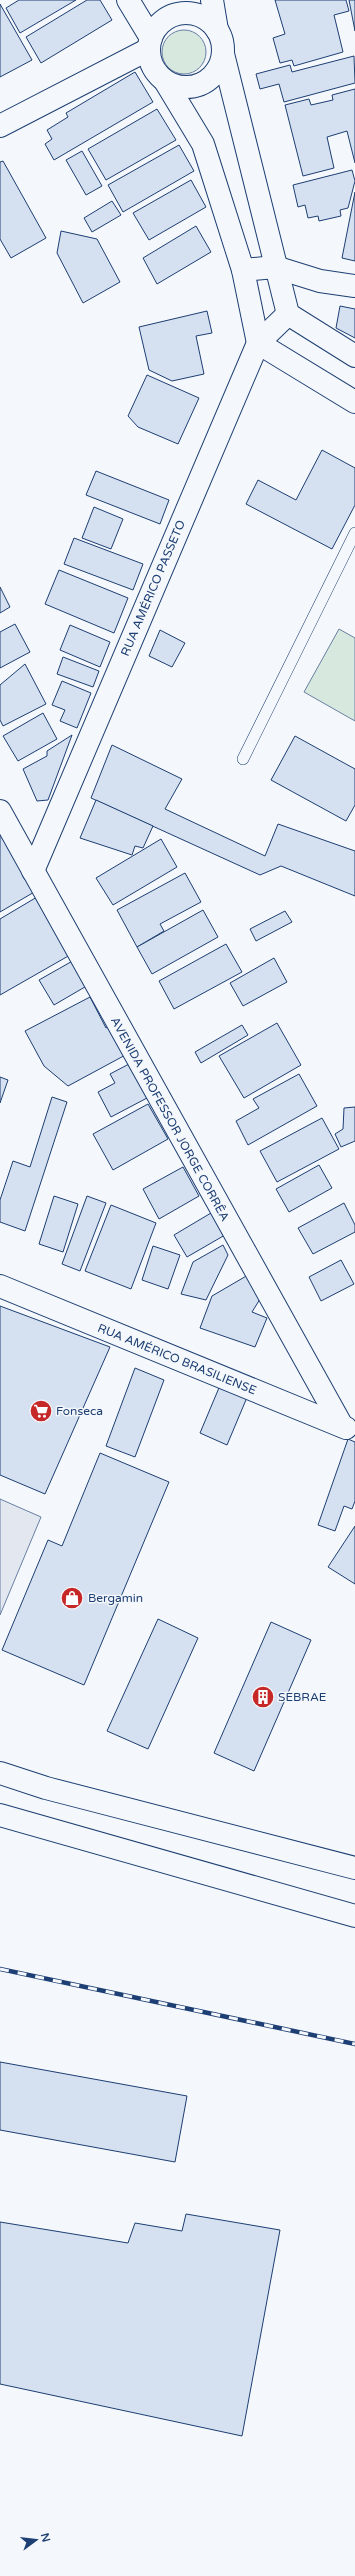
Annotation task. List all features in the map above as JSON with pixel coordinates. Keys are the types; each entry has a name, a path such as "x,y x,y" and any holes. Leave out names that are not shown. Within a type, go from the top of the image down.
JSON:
{"street":[{"path":"128,0 153,37"},
{"path":"167,0 153,37 153,67 165,81 204,144 243,270 258,343 355,402"},
{"path":"212,0 217,30 275,267 288,314 355,356"},
{"path":"0,126 153,37 167,18 189,13 210,22 217,30"},
{"path":"165,81 177,86 190,87 201,84 212,76 219,66 223,54"},
{"path":"243,270 275,267 320,282 355,286"},
{"name":"RUA AMÉRICO PASSETO","path":"32,872 258,343 288,314"},
{"name":"AVENIDA PROFESSOR JORGE CORRÊA","path":"0,811 32,872 348,1428"},
{"name":"RUA AMÉRICO BRASILIENSE","path":"0,1286 348,1428"},
{"path":"0,1773 46,1788 355,1868"},
{"path":"0,1815 355,1916"}],"lane":[{"path":"244,759 355,532"}],"shaded area":[{"path":"184,30 196,34 202,40 206,52 202,64 196,70 184,74 172,70 166,64 162,52 166,40 172,34"},
{"path":"339,629 355,638 355,721 304,692"},
{"path":"0,1499 41,1517 0,1615"}],"building":[{"path":"19,0 76,0 20,33 6,8"},
{"path":"87,0 100,0 112,20 41,63 26,37"},
{"path":"275,0 346,0 349,11 334,15 343,52 294,66 292,60 280,63 273,38 285,34"},
{"path":"349,0 355,0 355,31"},
{"path":"0,4 32,60 0,77"},
{"path":"354,56 355,83 284,102 279,84 260,89 256,74 290,65 292,72"},
{"path":"135,72 153,102 54,160 45,144 52,139 47,130 68,117 66,113"},
{"path":"355,89 355,163 347,131 327,137 334,168 303,176 285,105 309,99 311,105 333,100 332,95"},
{"path":"157,109 176,140 106,180 88,149"},
{"path":"179,145 194,171 123,212 108,185"},
{"path":"82,151 102,186 86,195 66,160"},
{"path":"3,161 46,238 11,258 0,239 0,162"},
{"path":"352,170 355,181 348,208 340,210 341,216 319,221 318,216 308,218 305,205 298,207 293,185"},
{"path":"191,180 206,207 149,240 133,213"},
{"path":"355,192 355,261 342,258"},
{"path":"112,201 121,215 92,232 84,218"},
{"path":"196,226 211,252 157,284 143,258"},
{"path":"61,231 97,239 120,282 83,303 57,253"},
{"path":"340,306 355,309 355,338 336,328"},
{"path":"207,311 212,333 196,336 204,374 172,381 149,370 139,327"},
{"path":"147,375 199,398 178,444 138,427 128,416"},
{"path":"322,450 355,468 355,505 332,549 246,504 258,480 296,500"},
{"path":"96,471 169,500 160,524 86,495"},
{"path":"94,507 123,519 111,549 82,538"},
{"path":"74,538 143,564 133,590 64,564"},
{"path":"59,570 128,598 114,633 45,604"},
{"path":"0,587 10,607 0,613"},
{"path":"15,624 30,652 0,668 0,632"},
{"path":"70,625 110,642 100,667 60,650"},
{"path":"160,630 185,643 172,667 149,656"},
{"path":"63,657 99,671 93,687 57,674"},
{"path":"25,664 46,704 3,726 0,720 0,685"},
{"path":"62,681 91,693 77,728 60,721 65,710 52,705"},
{"path":"43,713 57,739 18,761 3,736"},
{"path":"72,735 48,800 37,801 23,769 47,756 47,751"},
{"path":"295,736 355,769 355,805 346,821 271,780"},
{"path":"112,745 182,779 165,809 265,856 278,824 355,851 355,896 281,866 260,875 91,798"},
{"path":"96,800 153,826 143,848 135,846 132,855 80,838"},
{"path":"0,827 36,891 0,912"},
{"path":"161,839 177,867 113,905 96,878"},
{"path":"185,873 201,902 160,924 164,931 137,947 117,910"},
{"path":"37,897 70,955 0,995 0,919"},
{"path":"203,910 218,937 152,974 137,947"},
{"path":"285,911 292,922 256,941 250,929"},
{"path":"226,944 242,972 174,1009 159,981"},
{"path":"274,958 287,982 243,1006 230,983"},
{"path":"76,959 90,984 54,1005 39,980"},
{"path":"90,997 106,1028 115,1023 131,1052 68,1086 44,1066 25,1031"},
{"path":"277,1023 301,1065 244,1098 219,1056"},
{"path":"242,1025 248,1035 201,1063 195,1052"},
{"path":"129,1064 147,1098 111,1117 98,1092 115,1083 110,1074"},
{"path":"299,1074 317,1106 248,1145 236,1121 259,1108 253,1099"},
{"path":"0,1077 8,1080 0,1103"},
{"path":"52,1097 67,1102 25,1231 0,1222 0,1200 13,1161 30,1167"},
{"path":"148,1104 168,1139 113,1170 93,1134"},
{"path":"355,1107 355,1141 341,1147 335,1134 343,1129 344,1108"},
{"path":"322,1118 339,1149 277,1182 260,1151"},
{"path":"319,1165 332,1188 289,1212 276,1189"},
{"path":"183,1167 199,1196 159,1219 143,1189"},
{"path":"54,1196 78,1204 63,1252 39,1244"},
{"path":"87,1196 106,1203 80,1271 62,1264"},
{"path":"344,1203 355,1225 355,1232 313,1254 298,1228"},
{"path":"111,1205 156,1223 131,1289 85,1271"},
{"path":"211,1213 225,1235 187,1257 174,1235"},
{"path":"223,1245 228,1255 206,1300 181,1294 193,1262"},
{"path":"153,1246 180,1255 168,1289 142,1280"},
{"path":"341,1260 354,1284 321,1301 309,1277"},
{"path":"248,1275 260,1299 252,1312 267,1318 255,1347 200,1328 212,1296"},
{"name":"Fonseca","path":"0,1306 110,1347 45,1494 0,1475"},
{"path":"135,1368 164,1380 135,1457 106,1446"},
{"path":"221,1383 248,1395 227,1445 200,1433"},
{"path":"348,1439 355,1442 355,1501 352,1509 344,1506 335,1531 318,1525"},
{"name":"Bergamin","path":"100,1453 169,1482 84,1685 2,1650 48,1540 62,1546"},
{"path":"355,1526 355,1584 328,1567"},
{"path":"158,1619 198,1638 148,1749 107,1731"},
{"name":"SEBRAE","path":"271,1622 311,1640 254,1771 214,1753"},
{"path":"0,2062 187,2096 175,2162 0,2130"},
{"path":"186,2214 280,2230 242,2436 0,2384 0,2222 128,2243 135,2223 182,2231"}],"railway":[{"path":"0,1969 355,2044"}],"place":[{"name":"Fonseca","path":"41,1411"},
{"name":"Bergamin","path":"72,1598"},
{"name":"SEBRAE","path":"263,1697"}]}
